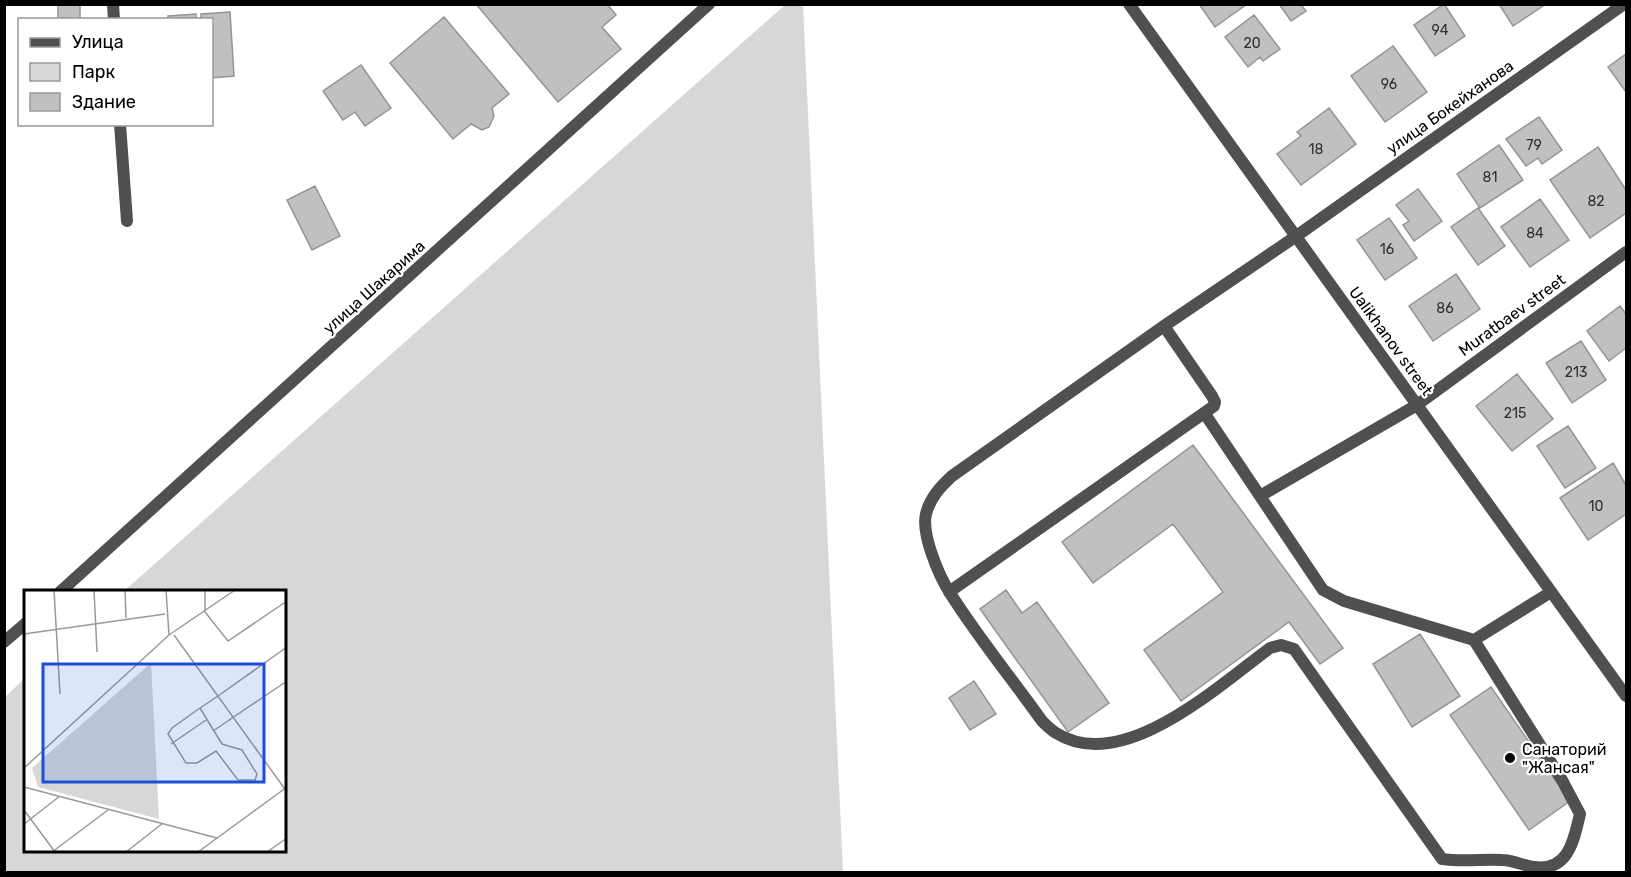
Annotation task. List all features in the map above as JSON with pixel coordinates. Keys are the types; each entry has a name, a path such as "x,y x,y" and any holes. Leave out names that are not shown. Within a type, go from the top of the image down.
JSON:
{"street":[{"name":"улица Шакарима","path":"62,590 709,4"},
{"name":"Ualikhanov street","path":"1129,4 1626,696"},
{"name":"улица Бокейханова","path":"1474,640 1562,780 1580,814 1573,844 1566,856 1553,865 1535,868 1509,860 1462,862 1442,859 1294,649 1281,645 1270,648 1179,714 1139,736 1101,745 1079,742 1056,733 1042,721 949,592 932,555 925,516 930,501 952,476 1624,4"},
{"path":"120,126 127,222"},
{"name":"Muratbaev street","path":"1260,496 1417,405 1626,252"},
{"path":"949,592 1214,406 1215,402 1164,326"},
{"path":"1204,414 1323,590 1333,597 1474,640 1551,592"},
{"path":"4,642 24,625"}],"green space":[{"path":"785,5 803,5 843,872 5,872 5,697 24,679 24,853 286,853 286,590 125,590"}],"building":[{"path":"58,4 80,4 80,18 58,18"},
{"path":"476,4 607,4 616,15 602,27 621,49 558,102"},
{"path":"1199,4 1247,4 1215,27"},
{"path":"1279,4 1304,4 1302,6 1306,11 1291,21"},
{"path":"1444,4 1465,36 1435,56 1414,25"},
{"path":"1499,4 1546,4 1513,26"},
{"path":"230,12 234,76 213,78 213,18 201,18 201,14"},
{"path":"196,14 196,18 168,18 168,16"},
{"path":"1254,15 1280,49 1263,61 1260,57 1248,67 1225,37"},
{"path":"444,17 509,94 492,108 494,116 489,127 482,130 471,124 453,139 390,63"},
{"path":"1393,46 1427,92 1385,122 1351,76"},
{"path":"1626,54 1626,92 1608,67"},
{"path":"361,65 391,108 365,126 355,112 343,120 323,91"},
{"path":"1329,108 1356,144 1301,185 1277,154 1301,136 1297,132"},
{"path":"1539,117 1562,150 1542,164 1538,158 1526,166 1506,139"},
{"path":"1499,145 1523,180 1480,208 1457,174"},
{"path":"1598,147 1626,190 1626,213 1590,238 1550,180"},
{"path":"315,186 340,236 312,250 287,200"},
{"path":"1418,189 1442,221 1414,241 1403,225 1409,221 1396,205"},
{"path":"1540,199 1569,240 1530,267 1501,227"},
{"path":"1478,208 1505,246 1478,265 1451,227"},
{"path":"1389,218 1417,258 1385,280 1357,240"},
{"path":"1456,274 1480,309 1433,341 1409,306"},
{"path":"1620,306 1626,314 1626,348 1609,361 1587,331"},
{"path":"1581,341 1606,380 1572,403 1546,363"},
{"path":"1517,374 1553,419 1512,451 1476,406"},
{"path":"1568,426 1596,468 1565,488 1537,446"},
{"path":"1193,445 1343,648 1320,664 1289,622 1181,701 1144,650 1223,592 1173,524 1093,583 1062,542"},
{"path":"1613,463 1626,485 1626,514 1588,540 1560,498"},
{"path":"1006,590 1022,613 1037,602 1109,703 1068,732 980,609"},
{"path":"1420,634 1460,696 1412,727 1373,664"},
{"path":"974,681 996,714 970,730 949,698"},
{"name":"Санаторий \"Жансая\"","path":"1491,687 1570,801 1529,830 1450,715"}],"place":[{"name":"Санаторий \"Жансая\"","path":"1510,758"}]}
